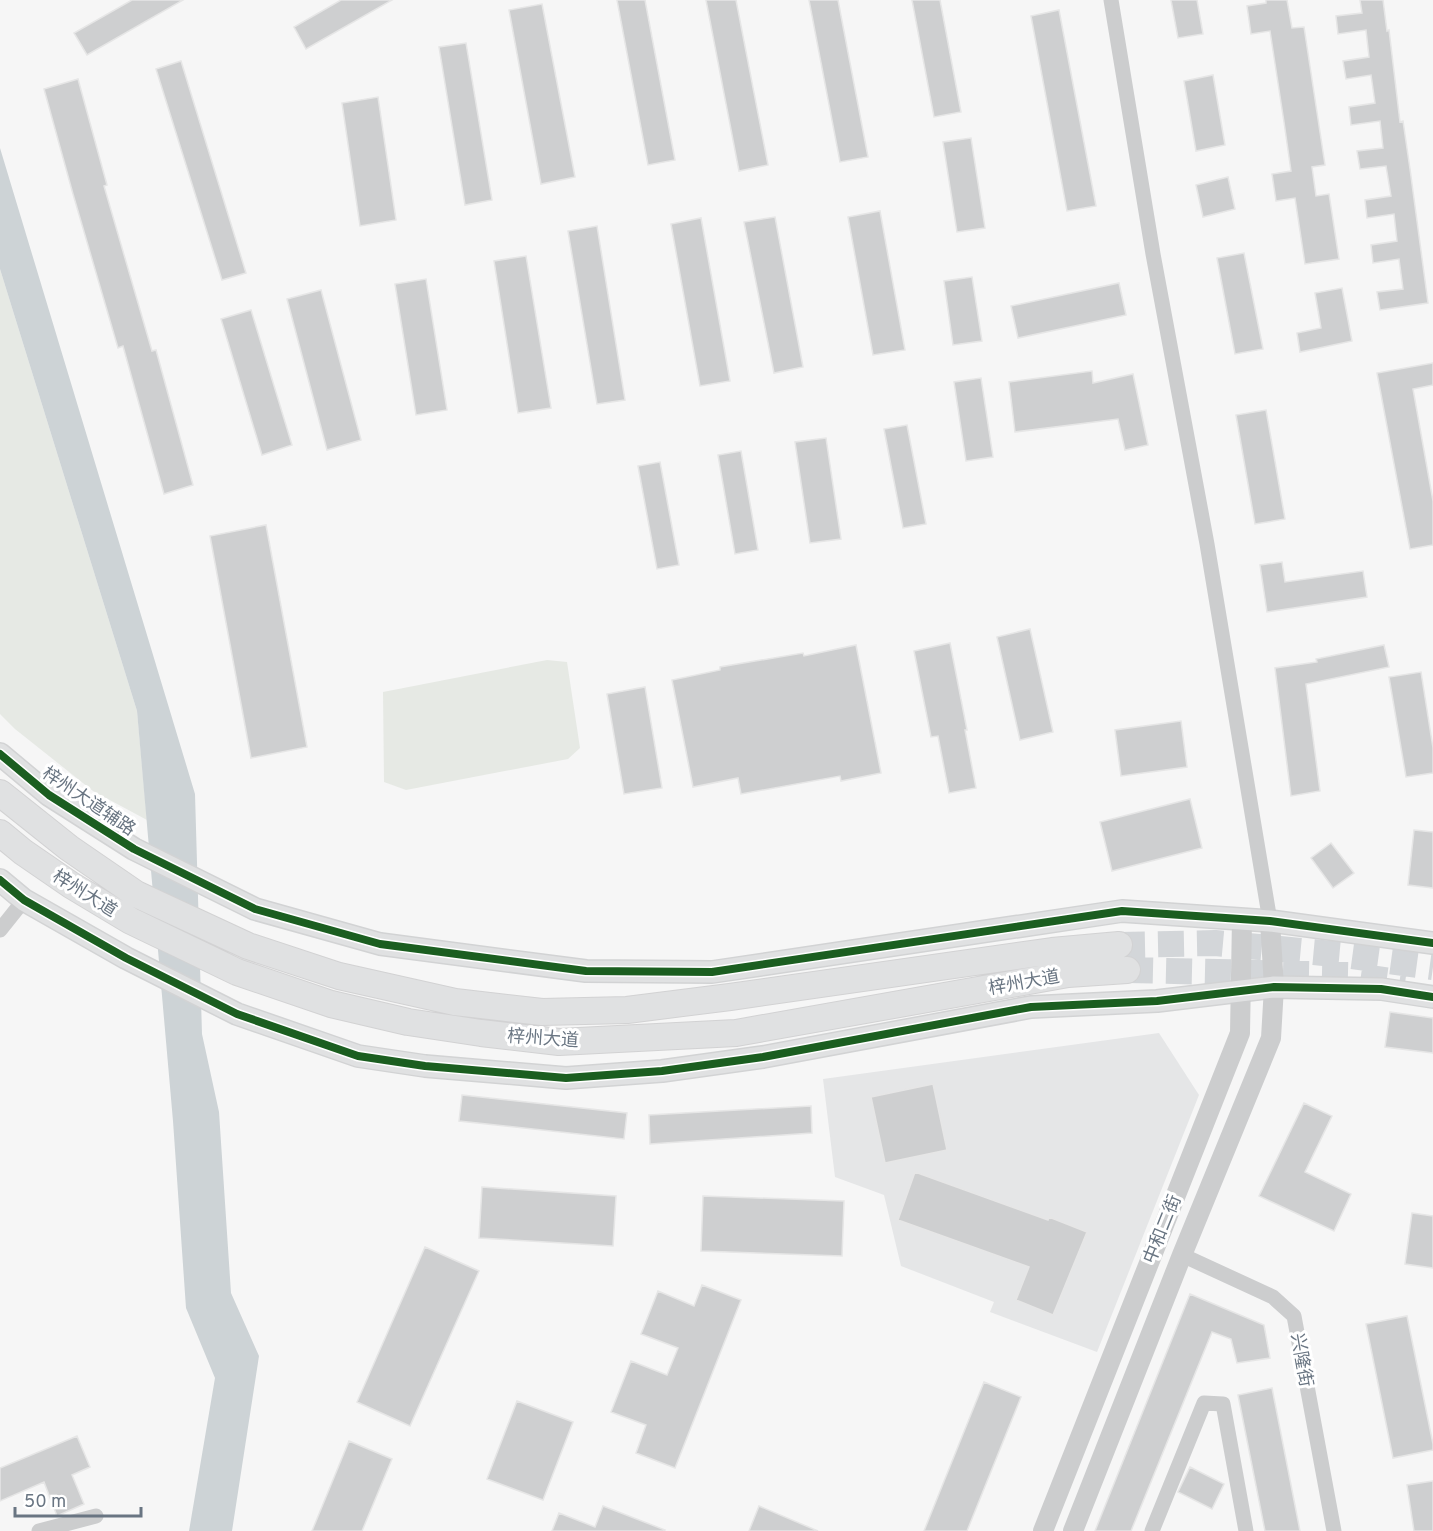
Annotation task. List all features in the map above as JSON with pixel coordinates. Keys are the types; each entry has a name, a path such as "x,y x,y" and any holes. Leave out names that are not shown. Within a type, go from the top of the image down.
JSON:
{"highway":[{"name":"梓州大道","path":"0,793 69,848 136,894 248,946 339,976 455,1002 542,1012 627,1010 1052,951 1119,945"},
{"name":"梓州大道","path":"0,833 62,879 131,921 237,972 331,1004 408,1022 559,1042 736,1033 1068,974 1127,970"}],"main road":[{"name":"梓州大道辅路","path":"0,754 49,795 134,849 255,909 380,944 586,971 712,972 1122,911 1270,921 1433,943"},
{"path":"0,880 24,900 126,958 237,1014 358,1056 425,1066 566,1078 662,1071 763,1057 1031,1007 1157,1001 1274,987 1381,990 1433,997"}],"street":[{"path":"1111,0 1153,254 1209,556 1270,921"},
{"path":"0,930 24,900"},
{"name":"中和二街","path":"1043,1531 1240,1033 1242,920"},
{"name":"中和二街","path":"1073,1531 1271,1038 1274,987 1270,921"},
{"name":"兴隆街","path":"1182,1255 1273,1297 1294,1316 1334,1531"},
{"path":"1152,1531 1204,1403 1224,1404 1246,1531"},
{"path":"39,1531 96,1516"}],"shaded area":[{"path":"0,148 195,794 202,1034 219,1112 231,1293 259,1356 232,1531 189,1531 215,1378 186,1308 173,1121 137,711 0,269"},
{"path":"0,269 137,711 147,820 93,791 15,729 0,714"},
{"path":"547,660 567,662 580,748 568,759 406,790 384,782 383,692"},
{"path":"1159,1033 1199,1095 1097,1352 990,1312 994,1302 901,1266 884,1195 835,1177 823,1079"}],"building":[{"path":"132,0 183,0 87,55 74,33"},
{"path":"341,0 392,0 306,49 294,27"},
{"path":"617,0 645,0 675,160 648,165"},
{"path":"706,0 736,0 768,165 739,171"},
{"path":"809,0 838,0 868,157 840,162"},
{"path":"912,0 940,0 961,112 934,117"},
{"path":"1171,0 1197,0 1203,34 1178,38"},
{"path":"1266,0 1287,0 1292,28 1304,27 1325,165 1312,167 1316,196 1329,194 1339,259 1305,264 1295,198 1276,201 1272,174 1291,171 1284,122 1270,31 1251,34 1247,6 1266,3"},
{"path":"1360,0 1383,0 1387,31 1389,30 1400,122 1403,121 1428,303 1380,310 1377,292 1403,289 1399,259 1373,263 1371,245 1397,241 1394,214 1367,218 1365,200 1391,196 1386,166 1360,169 1357,151 1383,148 1380,121 1351,125 1349,107 1375,103 1371,75 1346,79 1343,61 1369,57 1366,30 1338,34 1336,16 1362,13"},
{"path":"542,4 575,177 541,184 509,10"},
{"path":"1059,10 1096,206 1067,211 1031,16"},
{"path":"466,43 492,200 465,205 439,47"},
{"path":"181,61 246,273 222,280 156,69"},
{"path":"1213,75 1225,145 1196,151 1184,81"},
{"path":"78,79 107,185 104,186 152,351 156,350 193,485 164,494 123,346 118,348 44,89"},
{"path":"378,97 396,220 360,226 342,103"},
{"path":"971,138 985,228 957,232 943,142"},
{"path":"1228,177 1235,209 1203,217 1196,185"},
{"path":"880,211 905,350 873,355 848,217"},
{"path":"775,217 803,367 774,373 744,222"},
{"path":"701,218 730,381 700,386 671,224"},
{"path":"597,226 625,400 597,404 568,231"},
{"path":"1244,253 1263,349 1235,354 1217,258"},
{"path":"526,256 551,408 518,413 494,261"},
{"path":"972,277 982,341 953,345 944,281"},
{"path":"426,279 447,410 416,415 395,284"},
{"path":"1119,283 1126,315 1018,338 1011,306"},
{"path":"1342,288 1352,341 1300,352 1297,333 1321,328 1315,293"},
{"path":"321,290 361,440 327,450 287,299"},
{"path":"251,310 292,445 262,455 221,319"},
{"path":"1433,363 1433,385 1413,389 1433,501 1433,545 1410,549 1377,373"},
{"path":"1092,371 1093,383 1133,374 1148,445 1125,450 1118,419 1015,432 1009,382"},
{"path":"981,378 993,457 966,461 954,382"},
{"path":"1266,410 1285,519 1255,524 1236,415"},
{"path":"907,425 926,524 903,528 884,429"},
{"path":"826,438 841,539 810,543 795,442"},
{"path":"741,451 758,550 735,554 718,455"},
{"path":"660,462 679,565 657,569 638,466"},
{"path":"266,525 307,747 251,758 210,536"},
{"path":"1282,562 1285,582 1363,571 1367,597 1267,612 1260,565"},
{"path":"1030,629 1053,732 1020,740 997,637"},
{"path":"950,643 976,788 949,793 938,736 931,737 914,651"},
{"path":"856,645 881,773 841,781 840,776 741,794 738,778 693,787 672,680 720,670 720,667 803,653 804,656"},
{"path":"1384,645 1389,667 1306,684 1320,791 1291,796 1275,668 1317,662 1316,659"},
{"path":"1421,672 1433,748 1433,773 1406,777 1389,677"},
{"path":"645,687 662,788 624,794 607,694"},
{"path":"1181,721 1187,767 1121,776 1115,730"},
{"path":"1190,799 1202,848 1112,871 1100,822"},
{"path":"1414,830 1433,832 1433,888 1408,885"},
{"path":"1331,843 1354,873 1333,888 1311,858"},
{"path":"1390,1012 1433,1018 1433,1053 1385,1047"},
{"path":"933,1084 947,1150 885,1163 871,1097"},
{"path":"462,1095 627,1113 624,1139 459,1121"},
{"path":"1304,1103 1332,1116 1305,1172 1351,1194 1334,1231 1259,1196"},
{"path":"811,1106 812,1133 650,1144 649,1115"},
{"path":"915,1172 1087,1232 1053,1315 1016,1300 1029,1267 898,1220"},
{"path":"482,1187 616,1196 613,1246 479,1238"},
{"path":"703,1196 844,1201 842,1256 701,1251"},
{"path":"1412,1213 1433,1216 1433,1268 1405,1264"},
{"path":"425,1247 479,1271 410,1426 357,1402"},
{"path":"702,1285 741,1300 675,1468 636,1453 646,1425 611,1412 631,1361 667,1375 678,1348 641,1334 658,1291 694,1306"},
{"path":"1190,1294 1264,1325 1270,1358 1237,1363 1231,1339 1212,1332 1131,1531 1095,1531"},
{"path":"1407,1316 1433,1450 1393,1458 1366,1324"},
{"path":"984,1382 1021,1397 967,1531 924,1531"},
{"path":"1272,1388 1300,1531 1265,1531 1238,1395"},
{"path":"517,1401 573,1422 543,1500 487,1479"},
{"path":"77,1436 90,1467 72,1475 84,1504 57,1516 44,1482 0,1501 0,1468"},
{"path":"349,1441 392,1459 362,1531 312,1531"},
{"path":"1190,1467 1224,1484 1212,1509 1178,1492"},
{"path":"1433,1481 1433,1531 1414,1531 1407,1485"},
{"path":"603,1506 665,1530 552,1531 559,1513 595,1527"},
{"path":"759,1506 818,1531 749,1531"}],"tunnel":[{"path":"1119,945 1215,943 1345,955 1433,967"},
{"path":"1127,970 1349,975 1405,983"}],"cycle path":[{"path":"0,754 49,795 134,849 255,909 380,944 586,971 712,972 1122,911 1270,921 1433,943"},
{"path":"0,880 24,900 126,958 237,1014 358,1056 425,1066 566,1078 662,1071 763,1057 1031,1007 1157,1001 1274,987 1381,989 1433,997"}]}
